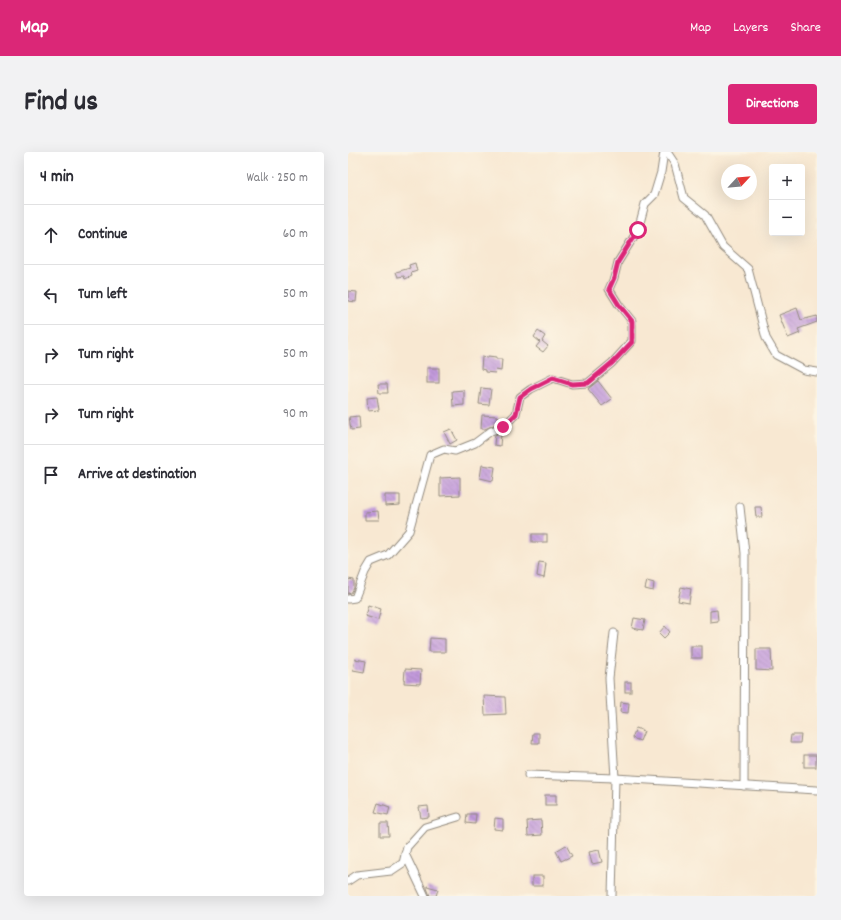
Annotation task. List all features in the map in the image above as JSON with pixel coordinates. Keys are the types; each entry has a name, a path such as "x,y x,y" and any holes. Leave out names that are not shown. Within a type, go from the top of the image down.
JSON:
{"street":[{"path":"348,599 355,598 365,572 371,562 388,555 409,531 430,455 444,450 455,451 475,443 491,431 503,427 516,414 520,397 531,389 553,378 572,384 588,383 612,363 632,342 632,321 619,305 609,289 614,278 618,262 638,230 645,204 654,195 661,172 664,152"},
{"path":"667,152 675,164 684,198 705,215 723,247 748,269 766,338 776,355 804,370 817,372"},
{"path":"740,506 745,553 744,786"},
{"path":"612,896 615,778 609,678 614,633"},
{"path":"528,775 615,778 817,790"},
{"path":"348,881 357,875 391,871 403,863 407,846 425,826 458,817"},
{"path":"405,854 424,896"}],"building":[{"path":"415,263 417,271 411,273 412,276 405,279 404,276 398,277 396,272 410,268 409,265"},
{"path":"348,291 357,292 356,302 348,301"},
{"path":"797,308 801,320 817,316 817,322 798,329 800,333 788,338 779,315"},
{"path":"538,331 545,336 542,341 548,346 543,352 536,347 540,342 534,337"},
{"path":"488,356 496,357 496,359 502,359 501,371 496,370 495,373 485,372 485,370 481,369 482,357 488,358"},
{"path":"427,368 439,368 439,383 427,383"},
{"path":"598,381 612,399 602,406 588,389"},
{"path":"378,384 387,384 388,393 379,393"},
{"path":"481,388 491,389 489,405 479,404"},
{"path":"464,390 464,405 453,406 452,391"},
{"path":"377,397 379,410 368,411 367,398"},
{"path":"482,415 498,416 498,423 485,429 481,429"},
{"path":"359,416 360,429 351,430 349,417"},
{"path":"451,429 457,440 450,444 444,432"},
{"path":"501,434 500,446 494,445 495,435"},
{"path":"482,465 495,467 493,481 480,478"},
{"path":"460,477 460,495 440,496 440,478"},
{"path":"385,495 400,495 400,505 385,506"},
{"path":"755,507 761,507 762,517 756,517"},
{"path":"378,511 379,520 365,520 365,512"},
{"path":"532,534 547,534 547,542 532,542"},
{"path":"539,562 546,563 544,578 537,576"},
{"path":"348,579 354,580 354,588 351,593 348,594"},
{"path":"647,581 654,583 653,591 645,589"},
{"path":"681,587 691,589 689,603 678,601"},
{"path":"368,605 381,609 378,620 365,616"},
{"path":"717,610 718,621 710,622 710,611"},
{"path":"634,618 645,620 643,630 632,628"},
{"path":"665,626 670,632 664,638 659,633"},
{"path":"430,638 445,639 445,652 429,652"},
{"path":"691,646 702,646 702,658 691,658"},
{"path":"756,649 771,649 772,671 756,670"},
{"path":"355,659 366,661 364,672 353,670"},
{"path":"405,669 421,670 420,684 404,683"},
{"path":"625,682 631,682 631,692 625,692"},
{"path":"484,696 505,697 506,714 485,715"},
{"path":"621,702 629,703 628,713 620,712"},
{"path":"636,728 644,731 640,741 632,738"},
{"path":"533,733 539,733 539,743 532,743"},
{"path":"791,735 801,735 800,743 790,743"},
{"path":"804,755 816,755 816,767 804,767"},
{"path":"545,795 556,795 556,805 545,805"},
{"path":"378,803 390,807 388,815 375,812"},
{"path":"428,806 429,817 421,818 419,807"},
{"path":"467,814 476,814 475,824 466,823"},
{"path":"495,818 503,819 503,830 494,829"},
{"path":"541,820 542,835 528,836 527,821"},
{"path":"380,823 388,823 389,836 380,836"},
{"path":"566,845 572,856 561,861 556,851"},
{"path":"599,850 602,862 592,864 589,852"},
{"path":"532,876 543,876 543,886 532,886"},
{"path":"427,886 438,889 436,896 430,896"}],"route":[{"path":"503,427 516,414 520,397 531,389 553,378 572,384 588,383 612,363 632,342 632,321 619,305 609,289 614,278 618,262 638,230"}]}
